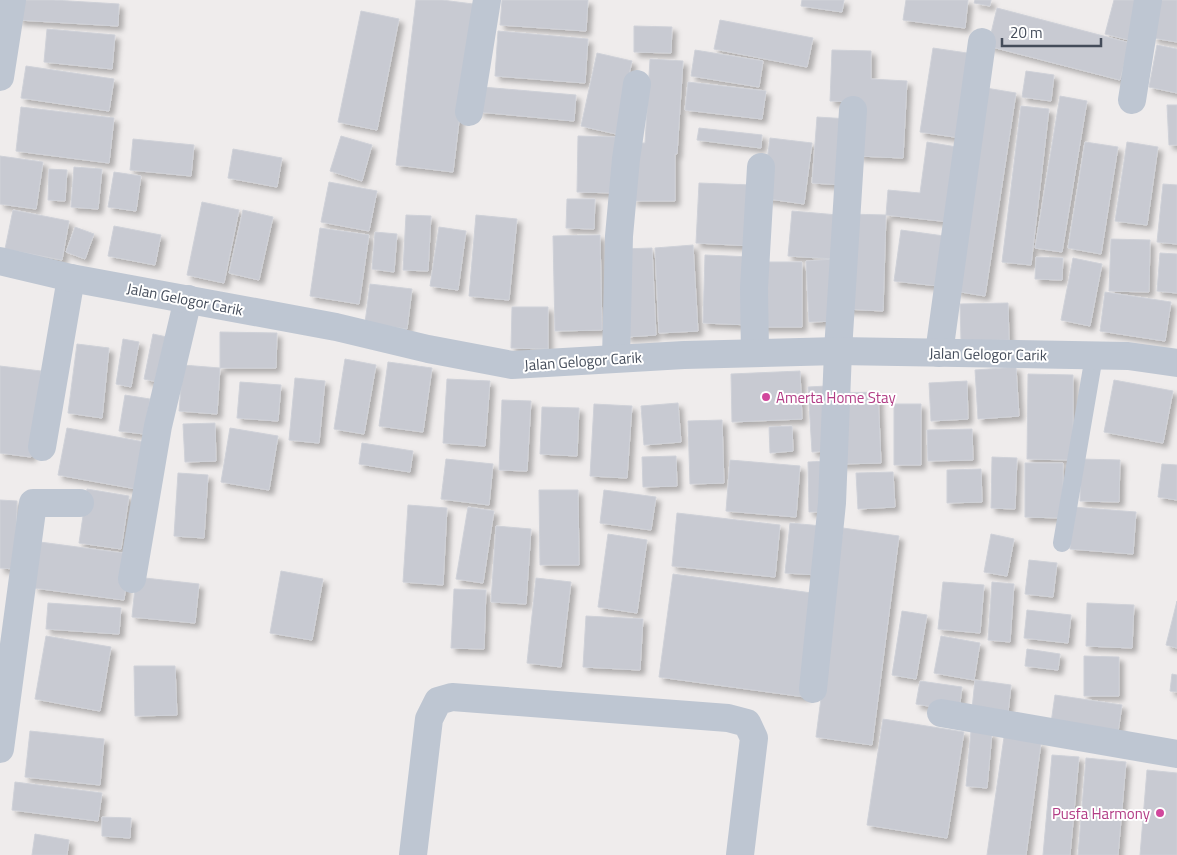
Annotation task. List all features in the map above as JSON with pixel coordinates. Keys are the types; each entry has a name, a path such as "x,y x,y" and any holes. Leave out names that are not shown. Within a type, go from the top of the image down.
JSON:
{"street":[{"path":"0,77 12,0"},
{"path":"469,112 487,0"},
{"path":"1132,100 1148,0"},
{"path":"939,353 982,42"},
{"path":"616,358 619,236 626,159 637,84"},
{"path":"813,689 832,503 838,351 853,110"},
{"path":"755,353 754,288 761,167"},
{"name":"Jalan Gelogor Carik","path":"0,261 71,278 336,327 428,350 512,365 616,358 838,351 1128,356 1177,363"},
{"path":"42,447 71,278"},
{"path":"132,579 158,426 188,300"},
{"path":"0,749 33,503 80,503"},
{"path":"413,855 429,719 438,702 452,697 728,718 747,723 754,738 740,855"},
{"path":"941,712 1177,754"}],"lane":[{"path":"1062,543 1094,356"}],"building":[{"path":"19,0 119,4 118,26 18,20"},
{"path":"416,0 442,0 473,4 453,172 396,165"},
{"path":"502,0 588,0 586,31 500,25"},
{"path":"802,0 844,0 842,12 801,6"},
{"path":"906,0 968,0 965,28 903,20"},
{"path":"975,0 991,0 990,6 974,3"},
{"path":"1114,0 1140,0 1129,40 1105,34"},
{"path":"1161,0 1177,0 1177,42 1153,38"},
{"path":"997,8 1130,43 1120,80 988,46"},
{"path":"361,11 399,19 377,130 338,122"},
{"path":"720,20 813,38 807,67 714,49"},
{"path":"634,26 672,27 671,53 634,52"},
{"path":"47,29 115,35 112,69 44,62"},
{"path":"498,31 588,39 585,83 495,76"},
{"path":"1157,45 1177,49 1177,93 1149,87"},
{"path":"933,48 974,54 961,138 920,132"},
{"path":"695,50 763,61 759,87 691,76"},
{"path":"832,50 871,51 871,79 907,81 903,158 858,156 861,102 830,101"},
{"path":"597,53 632,61 616,134 581,126"},
{"path":"650,59 683,61 677,154 675,154 675,201 633,201 635,143 645,143"},
{"path":"26,66 114,79 109,111 21,98"},
{"path":"1026,71 1054,75 1051,101 1022,97"},
{"path":"688,82 766,91 762,119 685,110"},
{"path":"482,87 576,95 574,121 479,112"},
{"path":"986,88 1016,93 985,296 955,291"},
{"path":"1060,96 1087,101 1062,252 1035,248"},
{"path":"1167,105 1177,105 1177,145 1169,145"},
{"path":"1021,106 1049,109 1031,265 1002,262"},
{"path":"21,107 114,118 109,163 16,151"},
{"path":"817,117 849,119 845,185 812,183"},
{"path":"699,128 762,135 761,148 697,140"},
{"path":"341,136 372,145 362,181 330,171"},
{"path":"578,136 619,137 617,193 577,192"},
{"path":"770,138 812,143 804,204 762,198"},
{"path":"133,139 194,145 191,176 130,170"},
{"path":"927,142 957,147 950,222 886,215 888,190 920,193"},
{"path":"1085,142 1118,147 1101,254 1068,248"},
{"path":"1127,142 1158,147 1147,225 1115,221"},
{"path":"233,149 282,158 277,187 228,178"},
{"path":"0,156 43,162 36,209 0,204"},
{"path":"74,167 102,169 98,209 71,207"},
{"path":"49,169 67,170 65,201 48,200"},
{"path":"114,172 141,176 136,211 108,207"},
{"path":"329,182 377,191 369,231 321,222"},
{"path":"699,183 752,185 752,246 696,243"},
{"path":"1163,184 1177,185 1177,244 1157,242"},
{"path":"567,199 595,199 594,229 566,228"},
{"path":"202,202 239,210 224,283 187,275"},
{"path":"13,210 69,221 62,260 5,249"},
{"path":"243,210 273,217 259,280 229,273"},
{"path":"792,211 838,215 835,259 788,256"},
{"path":"848,214 886,215 883,311 845,309"},
{"path":"406,215 431,216 428,271 403,270"},
{"path":"476,215 517,219 509,300 469,296"},
{"path":"114,226 161,235 155,265 108,256"},
{"path":"75,227 94,234 85,259 66,252"},
{"path":"439,227 466,231 458,290 430,286"},
{"path":"320,228 369,235 359,304 310,296"},
{"path":"901,230 944,236 938,286 894,281"},
{"path":"375,232 397,234 394,272 372,269"},
{"path":"600,235 602,330 555,331 553,236"},
{"path":"1111,239 1150,240 1149,292 1109,291"},
{"path":"693,245 698,331 659,333 655,248"},
{"path":"652,248 656,335 626,337 621,249"},
{"path":"1160,253 1177,254 1177,293 1157,291"},
{"path":"705,255 752,257 750,325 703,323"},
{"path":"1036,257 1063,258 1062,280 1035,279"},
{"path":"1073,258 1102,264 1090,326 1061,320"},
{"path":"835,259 838,321 809,322 806,261"},
{"path":"757,262 802,262 802,327 757,327"},
{"path":"370,284 412,289 407,329 365,323"},
{"path":"1105,292 1171,302 1165,341 1100,331"},
{"path":"1008,303 1009,340 961,341 960,304"},
{"path":"512,307 548,307 548,349 511,348"},
{"path":"220,332 277,333 276,368 220,368"},
{"path":"153,334 176,339 167,384 144,379"},
{"path":"123,339 139,342 131,387 116,384"},
{"path":"77,344 109,348 102,418 68,413"},
{"path":"345,359 376,365 364,434 334,429"},
{"path":"388,362 432,368 423,432 379,426"},
{"path":"183,365 220,368 217,414 179,411"},
{"path":"0,366 41,371 31,457 0,453"},
{"path":"1016,367 1019,416 978,419 975,370"},
{"name":"Amerta Home Stay","path":"800,371 802,419 732,422 731,374"},
{"path":"1028,374 1073,375 1073,460 1027,459"},
{"path":"295,378 325,381 319,443 289,440"},
{"path":"447,379 490,381 485,446 443,443"},
{"path":"1114,380 1173,391 1163,443 1104,432"},
{"path":"967,381 968,419 931,421 929,383"},
{"path":"240,382 281,385 278,421 237,418"},
{"path":"826,386 829,451 812,452 808,387"},
{"path":"878,392 881,463 839,464 837,393"},
{"path":"125,395 150,399 144,434 119,431"},
{"path":"502,400 531,401 527,471 499,470"},
{"path":"678,403 681,442 644,445 641,406"},
{"path":"594,404 632,406 627,478 590,476"},
{"path":"894,404 921,404 921,465 894,465"},
{"path":"542,407 579,408 577,456 540,454"},
{"path":"722,420 724,483 690,484 688,421"},
{"path":"215,423 216,461 185,462 183,424"},
{"path":"792,426 793,451 770,453 769,427"},
{"path":"67,428 150,443 142,490 58,475"},
{"path":"230,428 278,436 269,490 221,482"},
{"path":"972,429 973,460 928,461 927,430"},
{"path":"362,443 413,451 410,472 359,464"},
{"path":"676,456 677,486 643,487 642,457"},
{"path":"992,457 1017,458 1015,509 991,508"},
{"path":"446,459 493,464 489,505 441,499"},
{"path":"1081,459 1120,460 1119,502 1080,501"},
{"path":"730,460 800,466 796,517 726,511"},
{"path":"828,461 829,512 809,512 808,462"},
{"path":"1025,463 1063,463 1063,518 1025,517"},
{"path":"1162,464 1177,465 1177,500 1158,497"},
{"path":"981,469 982,502 947,503 947,470"},
{"path":"893,472 895,507 858,509 856,473"},
{"path":"178,473 208,475 204,538 174,536"},
{"path":"87,489 129,496 121,549 79,543"},
{"path":"539,490 578,490 579,565 540,565"},
{"path":"604,490 656,497 651,530 600,523"},
{"path":"0,500 17,501 15,569 0,568"},
{"path":"408,505 447,508 443,585 403,582"},
{"path":"468,507 494,511 483,583 456,579"},
{"path":"1073,507 1136,512 1133,554 1070,549"},
{"path":"677,513 780,525 775,577 672,566"},
{"path":"790,523 822,526 818,575 785,573"},
{"path":"496,526 531,529 526,604 491,602"},
{"path":"843,528 899,536 872,745 816,737"},
{"path":"608,534 647,540 637,613 598,607"},
{"path":"991,534 1014,539 1007,576 984,572"},
{"path":"40,542 130,554 124,600 34,588"},
{"path":"1029,560 1057,563 1053,597 1025,594"},
{"path":"281,571 323,579 312,640 270,633"},
{"path":"673,574 819,594 805,697 659,677"},
{"path":"136,577 199,584 195,623 132,617"},
{"path":"536,578 571,582 561,667 527,663"},
{"path":"943,582 984,585 980,633 938,629"},
{"path":"992,582 1014,584 1010,642 988,640"},
{"path":"454,589 486,590 484,649 451,648"},
{"path":"1177,601 1177,648 1166,645"},
{"path":"48,603 121,608 119,634 46,629"},
{"path":"1087,603 1134,605 1132,648 1086,646"},
{"path":"1027,610 1071,615 1068,643 1024,638"},
{"path":"902,611 927,615 916,679 892,675"},
{"path":"586,616 643,619 640,670 583,667"},
{"path":"46,636 111,647 100,711 35,699"},
{"path":"941,636 980,643 974,680 934,673"},
{"path":"1027,649 1060,654 1058,670 1025,666"},
{"path":"1084,656 1119,657 1119,696 1084,696"},
{"path":"134,666 175,666 177,715 135,716"},
{"path":"1172,674 1177,675 1177,692 1170,691"},
{"path":"975,680 1011,685 1008,713 972,709"},
{"path":"920,681 962,687 959,711 916,704"},
{"path":"1055,695 1122,705 1118,732 1051,723"},
{"path":"883,719 964,732 947,838 867,825"},
{"path":"30,731 104,739 100,785 25,777"},
{"path":"971,731 992,733 987,788 966,786"},
{"path":"1004,737 1041,743 1026,855 987,855"},
{"path":"1052,755 1079,757 1070,855 1043,855"},
{"path":"1086,758 1126,762 1118,855 1078,855"},
{"name":"Pusfa Harmony","path":"1147,770 1177,773 1177,855 1140,855"},
{"path":"15,782 102,793 98,821 12,810"},
{"path":"102,817 131,818 130,838 102,836"},
{"path":"35,834 69,840 67,855 32,855"}],"place":[{"name":"Amerta Home Stay","path":"766,397"},
{"name":"Pusfa Harmony","path":"1160,813"}]}
